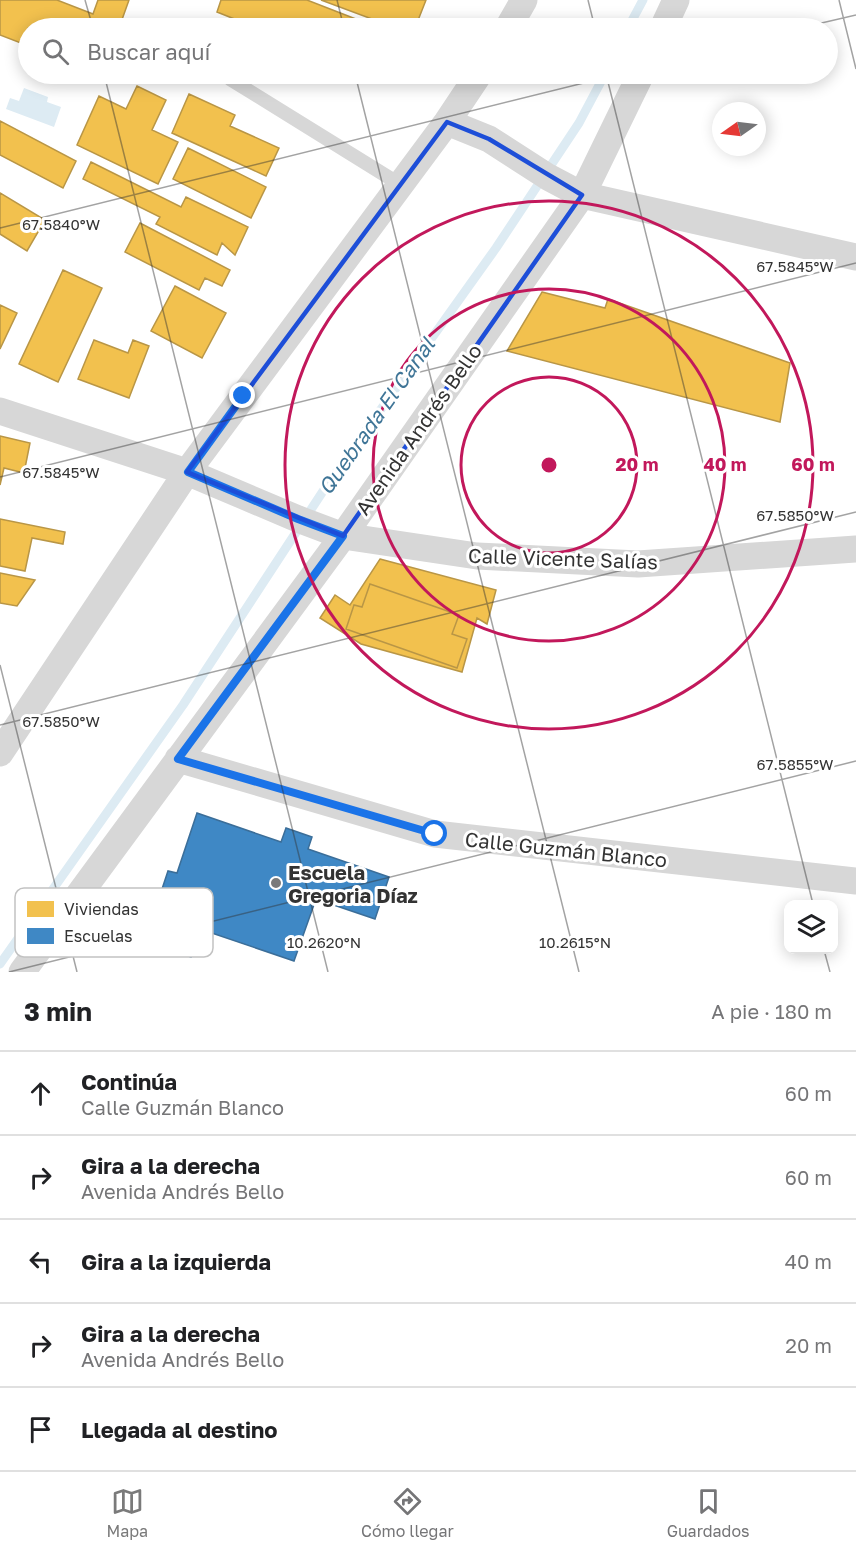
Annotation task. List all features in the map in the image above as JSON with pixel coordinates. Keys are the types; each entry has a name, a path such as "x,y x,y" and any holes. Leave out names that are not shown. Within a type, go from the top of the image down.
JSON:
{"street":[{"path":"514,18 524,0"},
{"path":"668,18 676,0"},
{"path":"0,753 188,472 447,123 472,84"},
{"name":"Avenida Andrés Bello","path":"84,888 343,536 582,195 636,84"},
{"path":"447,123 489,139 548,177 582,195 856,257"},
{"name":"Calle Vicente Salías","path":"0,411 188,472 343,536 477,556 638,564 856,549"},
{"name":"Calle Guzmán Blanco","path":"178,759 435,834 856,881"},
{"name":"Avenida Andrés Bello","path":"22,972 33,957"}],"lane":[{"path":"238,84 401,185"}],"highlighted area":[{"path":"447,122 489,139 582,195 343,536 187,472 243,396"}],"shaded area":[{"path":"24,88 48,97 47,102 61,107 54,127 6,109 10,98 19,101"}],"building: Viviendas":[{"path":"0,0 57,0 93,14 98,0 129,0 123,18 18,18 18,42 0,35"},
{"path":"221,0 307,0 353,18 232,18 217,12"},
{"path":"321,0 426,0 419,18 369,18"},
{"path":"137,86 166,100 152,130 178,142 158,184 77,145 99,96 126,109"},
{"path":"189,94 235,115 230,126 279,148 266,176 172,133"},
{"path":"0,121 76,161 63,188 0,155"},
{"path":"188,148 266,187 251,218 173,179"},
{"path":"91,162 181,207 186,197 248,227 235,255 222,243 217,255 156,224 160,217 83,179"},
{"path":"0,193 45,220 27,251 0,234"},
{"path":"140,223 230,270 222,286 205,278 199,290 125,252"},
{"path":"63,270 102,288 58,382 19,364"},
{"path":"175,286 226,313 202,358 151,331"},
{"path":"542,292 605,308 608,299 790,363 780,422 507,351"},
{"path":"0,305 17,313 0,349"},
{"path":"94,340 128,353 133,340 149,346 129,398 78,379"},
{"path":"0,436 30,443 24,473 4,468 0,485"},
{"path":"0,519 65,532 63,544 32,538 25,571 0,566"},
{"path":"380,559 496,590 487,624 477,618 462,672 361,644 320,618 335,595 350,605"},
{"path":"0,573 35,580 17,606 0,603"},
{"path":"370,584 459,615 452,634 467,639 457,668 346,629 354,605 362,607"}],"building: Escuelas":[{"name":"Escuela Gregoria Díaz","path":"197,813 281,842 286,828 312,837 308,849 389,877 375,919 316,899 294,961 213,933 213,888 162,888 168,871 177,873"}],"waterway":[{"name":"Quebrada El Canal","path":"633,18 643,0"},
{"name":"Quebrada El Canal","path":"54,888 183,705 329,482 496,248 579,123 600,84"},
{"name":"Quebrada El Canal","path":"0,964 15,943"}],"place":[{"name":"Escuela Gregoria Díaz","path":"276,883"}],"route":[{"path":"243,396 188,472 343,536 178,759 435,834"}]}
